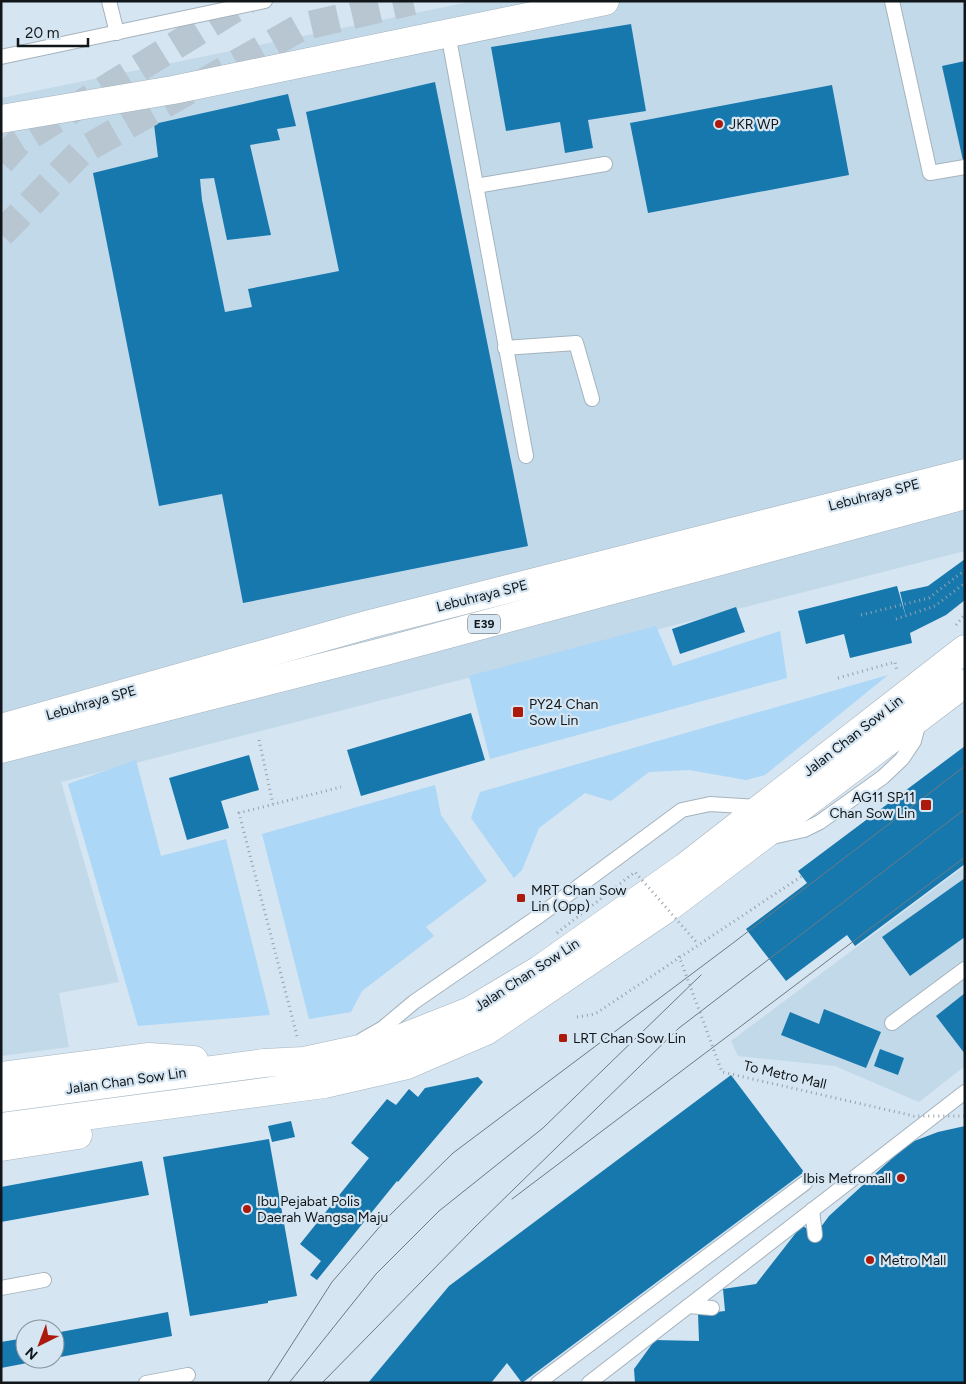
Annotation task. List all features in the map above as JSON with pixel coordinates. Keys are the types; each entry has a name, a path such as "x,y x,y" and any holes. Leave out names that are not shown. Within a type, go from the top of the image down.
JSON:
{"main road":[{"path":"1,120 173,90 605,1"},
{"name":"Lebuhraya SPE","path":"1,728 374,623 965,473"},
{"name":"Lebuhraya SPE","path":"1,749 382,652 965,495"},
{"name":"Jalan Chan Sow Lin","path":"1,1098 264,1063 304,1060 392,1042 470,1011 539,970 685,867 965,649"},
{"name":"Jalan Chan Sow Lin","path":"1,1127 324,1084 407,1065 486,1031 669,907 920,716 965,684"},
{"path":"1,1076 149,1058 264,1063"},
{"path":"1,1147 122,1128 215,1099"}],"lane":[{"path":"109,1 117,33"},
{"path":"1,57 265,1"},
{"path":"892,1 930,173 965,167"},
{"path":"448,33 526,456"},
{"path":"476,186 605,164"},
{"path":"505,348 576,343 592,399"},
{"path":"335,1054 383,1028 414,1002 536,918 682,810 710,804 761,808"},
{"path":"892,1023 965,969"},
{"path":"589,1383 965,1092"},
{"path":"538,1383 805,1183"},
{"path":"812,1210 815,1235"},
{"path":"1,1288 44,1280"},
{"path":"688,1306 712,1308"},
{"path":"146,1383 188,1375"}],"path":[{"path":"861,614 929,598 965,570"},
{"path":"896,619 935,606 965,583"},
{"path":"838,678 895,662"},
{"path":"259,740 273,804"},
{"path":"304,1060 239,813 341,787"},
{"path":"557,933 635,872 698,944"},
{"path":"578,1017 595,1014 679,956 802,876"},
{"name":"To Metro Mall","path":"679,956 722,1072 914,1116 965,1116"}],"shaded area":[{"path":"474,1 965,1 965,551 61,782 119,982 59,993 69,1047 1,1056 1,98"},
{"path":"656,626 673,666 780,631 787,678 490,759 469,676"},
{"path":"888,675 765,775 746,780 689,770 649,772 611,801 585,793 539,828 522,870 514,878 471,818 480,792"},
{"path":"136,760 161,856 226,839 270,1015 138,1026 68,784"},
{"path":"435,785 441,815 487,881 426,927 434,936 362,991 351,1012 309,1019 262,834"},
{"path":"965,866 965,1066 919,1102 835,1066 738,1056 731,1041"}],"building":[{"path":"631,24 646,111 588,120 593,148 565,153 560,122 506,131 491,47"},
{"path":"965,61 965,165 964,165 942,66"},
{"path":"435,82 528,546 243,603 222,494 159,506 93,173 158,157 154,124 288,94 296,126 277,129 280,140 250,145 271,235 227,240 214,178 200,179 202,200 225,312 252,307 248,289 339,271 306,112"},
{"path":"832,85 849,175 648,213 630,123"},
{"path":"965,559 965,600 946,615 910,633 912,643 850,658 844,634 806,644 798,611 897,586 906,617 900,592 928,586"},
{"path":"736,607 745,632 680,654 672,629"},
{"path":"471,713 485,760 361,796 347,750"},
{"name":"AG11 SP11 Chan Sow Lin","path":"965,746 965,864 855,946 847,935 786,981 746,929 807,883 798,871"},
{"path":"249,755 259,790 221,801 229,828 187,840 169,778"},
{"path":"965,878 965,937 910,976 882,937"},
{"path":"965,993 965,1054 936,1016"},
{"path":"824,1009 881,1032 866,1068 781,1035 790,1012 819,1024"},
{"path":"880,1049 904,1058 898,1075 874,1066"},
{"path":"731,1075 804,1172 522,1383 507,1363 491,1383 368,1383 449,1286"},
{"path":"478,1077 483,1082 397,1181 317,1280 310,1275 321,1261 300,1244 369,1158 351,1143 387,1099 396,1105 409,1089 418,1097 425,1088"},
{"path":"291,1121 295,1137 272,1142 268,1126"},
{"name":"Metro Mall","path":"965,1126 965,1383 635,1383 634,1369 655,1340 699,1341 698,1314 725,1311 723,1289 756,1284 802,1225 815,1235 829,1216 909,1143 938,1132"},
{"path":"269,1139 297,1296 268,1301 268,1303 190,1316 163,1157"},
{"path":"142,1161 149,1195 1,1222 1,1187"},
{"path":"168,1312 172,1336 65,1356 65,1331"},
{"path":"15,1340 15,1365 1,1368 1,1342"}],"tunnel":[{"path":"1,162 18,143 247,1"},
{"path":"1,234 82,151 301,27 413,1"}],"tram line":[{"path":"267,1383 332,1282 389,1216 453,1153 965,766"},
{"path":"322,1383 476,1226 679,1028 965,809"},
{"path":"512,1199 965,857"},
{"path":"289,1383 376,1274 439,1211 543,1128 701,975"}],"place":[{"name":"JKR WP","path":"719,124"},
{"name":"PY24 Chan Sow Lin","path":"518,712"},
{"name":"AG11 SP11 Chan Sow Lin","path":"926,805"},
{"name":"MRT Chan Sow Lin (Opp)","path":"521,898"},
{"name":"LRT Chan Sow Lin","path":"563,1038"},
{"name":"Ibis Metromall","path":"901,1178"},
{"name":"Ibu Pejabat Polis Daerah Wangsa Maju","path":"247,1209"},
{"name":"Metro Mall","path":"870,1260"}]}
